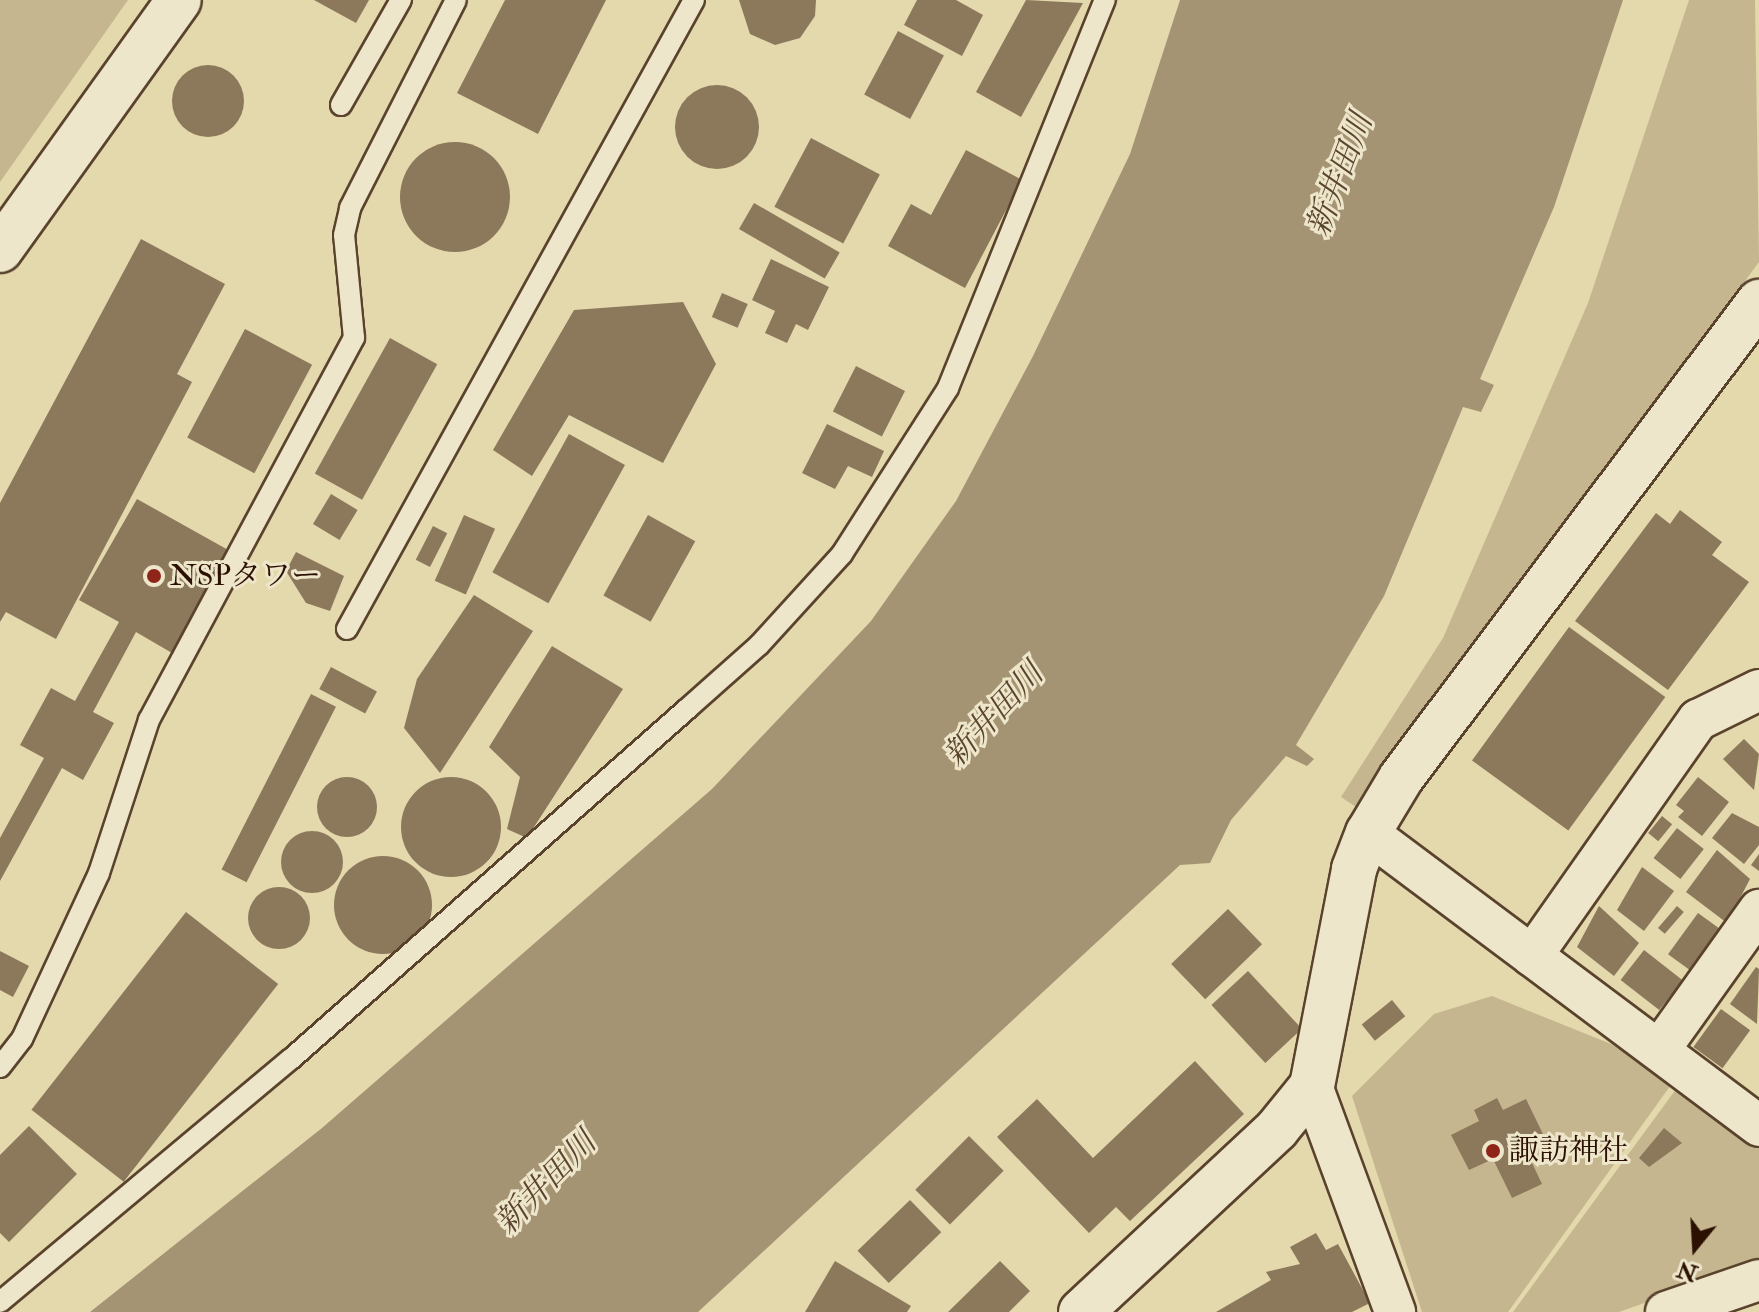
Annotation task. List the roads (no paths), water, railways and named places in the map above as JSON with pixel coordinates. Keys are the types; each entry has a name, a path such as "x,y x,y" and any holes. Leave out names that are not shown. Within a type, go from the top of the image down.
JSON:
{"street":[{"path":"0,250 179,0"},
{"path":"1081,1312 1277,1129 1312,1086 1354,869 1368,833 1401,778 1759,302"},
{"path":"1532,956 1698,720 1759,690"},
{"path":"1368,833 1759,1126"},
{"path":"1660,1049 1759,910"},
{"path":"1312,1086 1395,1312"},
{"path":"1666,1312 1759,1280"}],"lane":[{"path":"341,105 401,0"},
{"path":"0,1067 22,1039 99,873 149,720 354,338 344,235 350,208 456,0"},
{"path":"347,629 694,0"},
{"path":"0,1302 291,1059 687,709 759,645 842,554 948,388 1105,0"}],"water":[{"name":"新井田川","path":"1180,0 1623,0 1554,207 1480,379 1494,385 1481,412 1463,407 1384,596 1296,745 1314,759 1307,766 1286,756 1231,820 1210,863 1180,865 698,1312 90,1312 322,1128 712,789 871,621 956,501 1033,356 1130,154"}],"place":[{"name":"NSPタワー","path":"154,576"},
{"name":"諏訪神社","path":"1493,1151"}]}
